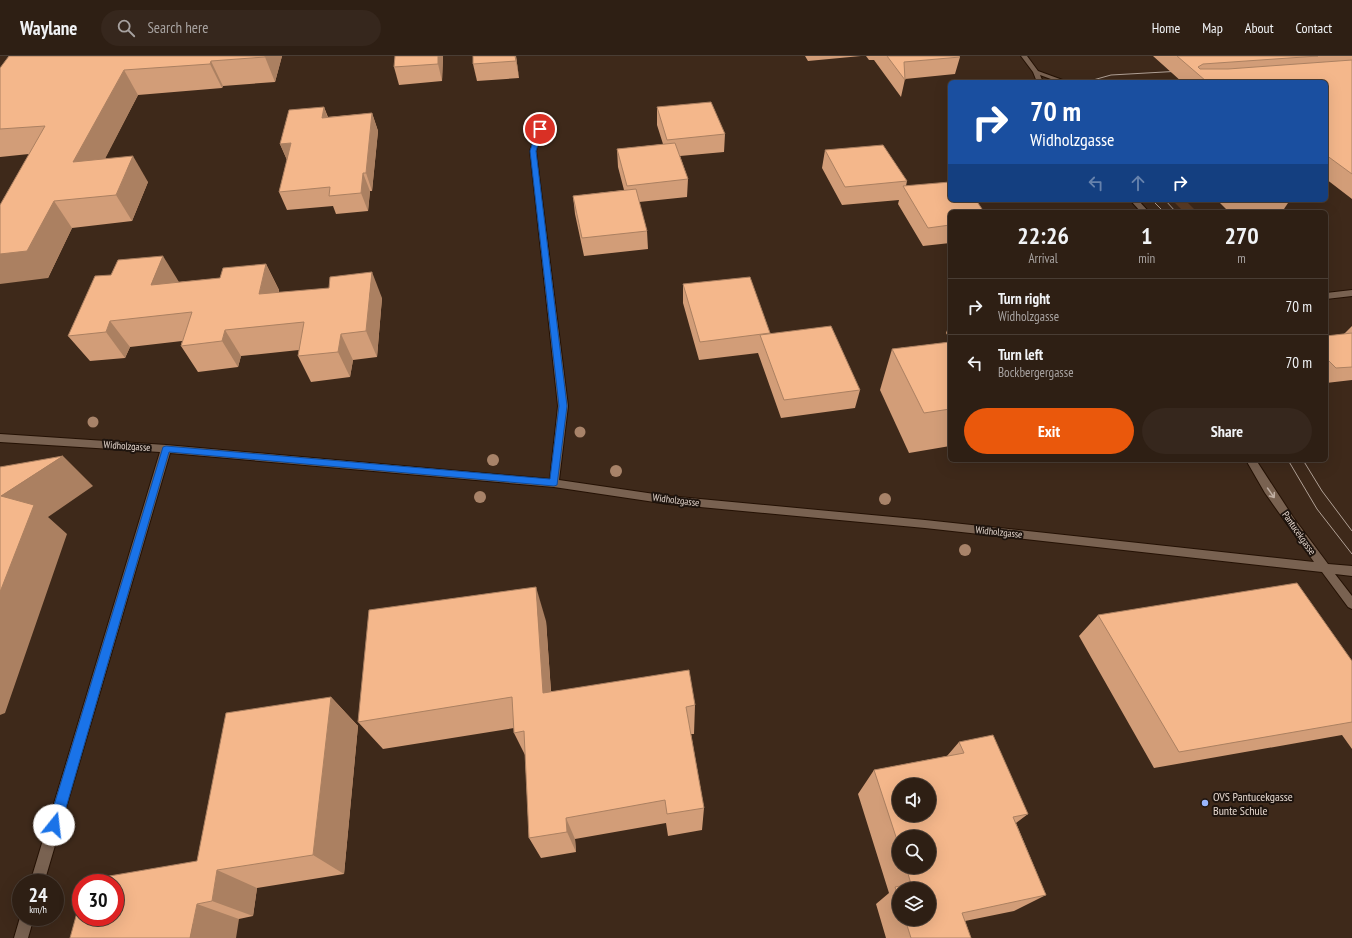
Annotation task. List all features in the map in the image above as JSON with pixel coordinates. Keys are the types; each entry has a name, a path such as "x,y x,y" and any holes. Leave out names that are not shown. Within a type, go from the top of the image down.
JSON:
{"street":[{"path":"1024,56 1036,72 1039,80"},
{"path":"1036,72 1059,80"},
{"path":"543,118 533,151 563,406 554,483"},
{"path":"1136,202 1143,210"},
{"path":"1328,296 1352,294"},
{"name":"Widholzgasse","path":"0,438 166,449 554,483 668,500 925,524 1352,571"},
{"path":"40,874 166,449"},
{"name":"Pantucekgasse","path":"1252,462 1258,475 1324,568 1352,604"},
{"path":"21,938 24,926"}],"shaded area":[{"path":"1174,202 1187,202 1195,210 1182,210"}],"building":[{"path":"9,56 265,57 211,61 210,64 124,70 73,162 133,156 116,195 54,201 27,251 0,254 0,205 45,126 0,129 0,68"},
{"path":"395,56 438,56 438,64 394,67"},
{"path":"473,56 515,56 516,61 473,64"},
{"path":"887,56 960,57 904,62 905,80"},
{"path":"1177,56 1318,56 1203,64 1198,67 1200,69 1228,69 1352,60 1352,174 1328,156 1328,80 1205,80"},
{"path":"711,102 725,134 667,140 657,107"},
{"path":"324,107 322,118 372,113 366,173 363,173 361,193 329,196 330,187 279,192 291,143 280,144 289,110"},
{"path":"675,143 688,179 627,186 617,149"},
{"path":"883,145 907,181 845,187 825,150"},
{"path":"948,182 948,202 977,202 983,210 948,210 948,225 928,228 903,186"},
{"path":"636,189 647,231 582,238 573,196"},
{"path":"163,256 151,285 220,278 223,268 266,264 259,294 329,288 330,277 372,272 366,331 341,334 338,352 298,356 304,322 225,330 222,341 181,346 192,312 110,321 106,332 68,336 95,276 111,275 118,260"},
{"path":"750,277 770,333 700,342 683,284"},
{"path":"831,326 860,390 784,400 760,335"},
{"path":"1352,333 1352,367 1336,368 1328,360 1328,336"},
{"path":"948,342 948,409 924,413 892,349"},
{"path":"63,456 1,496 34,505 0,592 0,467"},
{"path":"1297,583 1352,661 1352,722 1179,752 1098,615"},
{"path":"536,587 543,693 689,670 695,705 686,707 704,808 667,814 665,800 566,818 567,832 529,838 524,731 514,733 512,697 358,722 369,610"},
{"path":"331,697 313,855 217,870 212,901 197,904 190,938 70,938 73,926 124,926 124,874 121,874 197,861 226,713"},
{"path":"993,735 1028,814 1013,817 1046,895 962,913 971,938 911,938 907,926 936,926 936,882 910,882 908,874 936,874 936,830 894,830 874,770 964,753 959,742"}],"tram line":[{"path":"1093,80 1111,75 1182,71"},
{"path":"1154,202 1162,210"},
{"path":"1167,202 1174,210"},
{"path":"1289,462 1317,509 1352,554"},
{"path":"1304,462 1322,491 1352,531"}],"place":[{"name":"OVS Pantucekgasse Bunte Schule","path":"1205,803"}],"route":[{"path":"54,825 166,449 554,483 563,406 533,151 540,129"}]}
